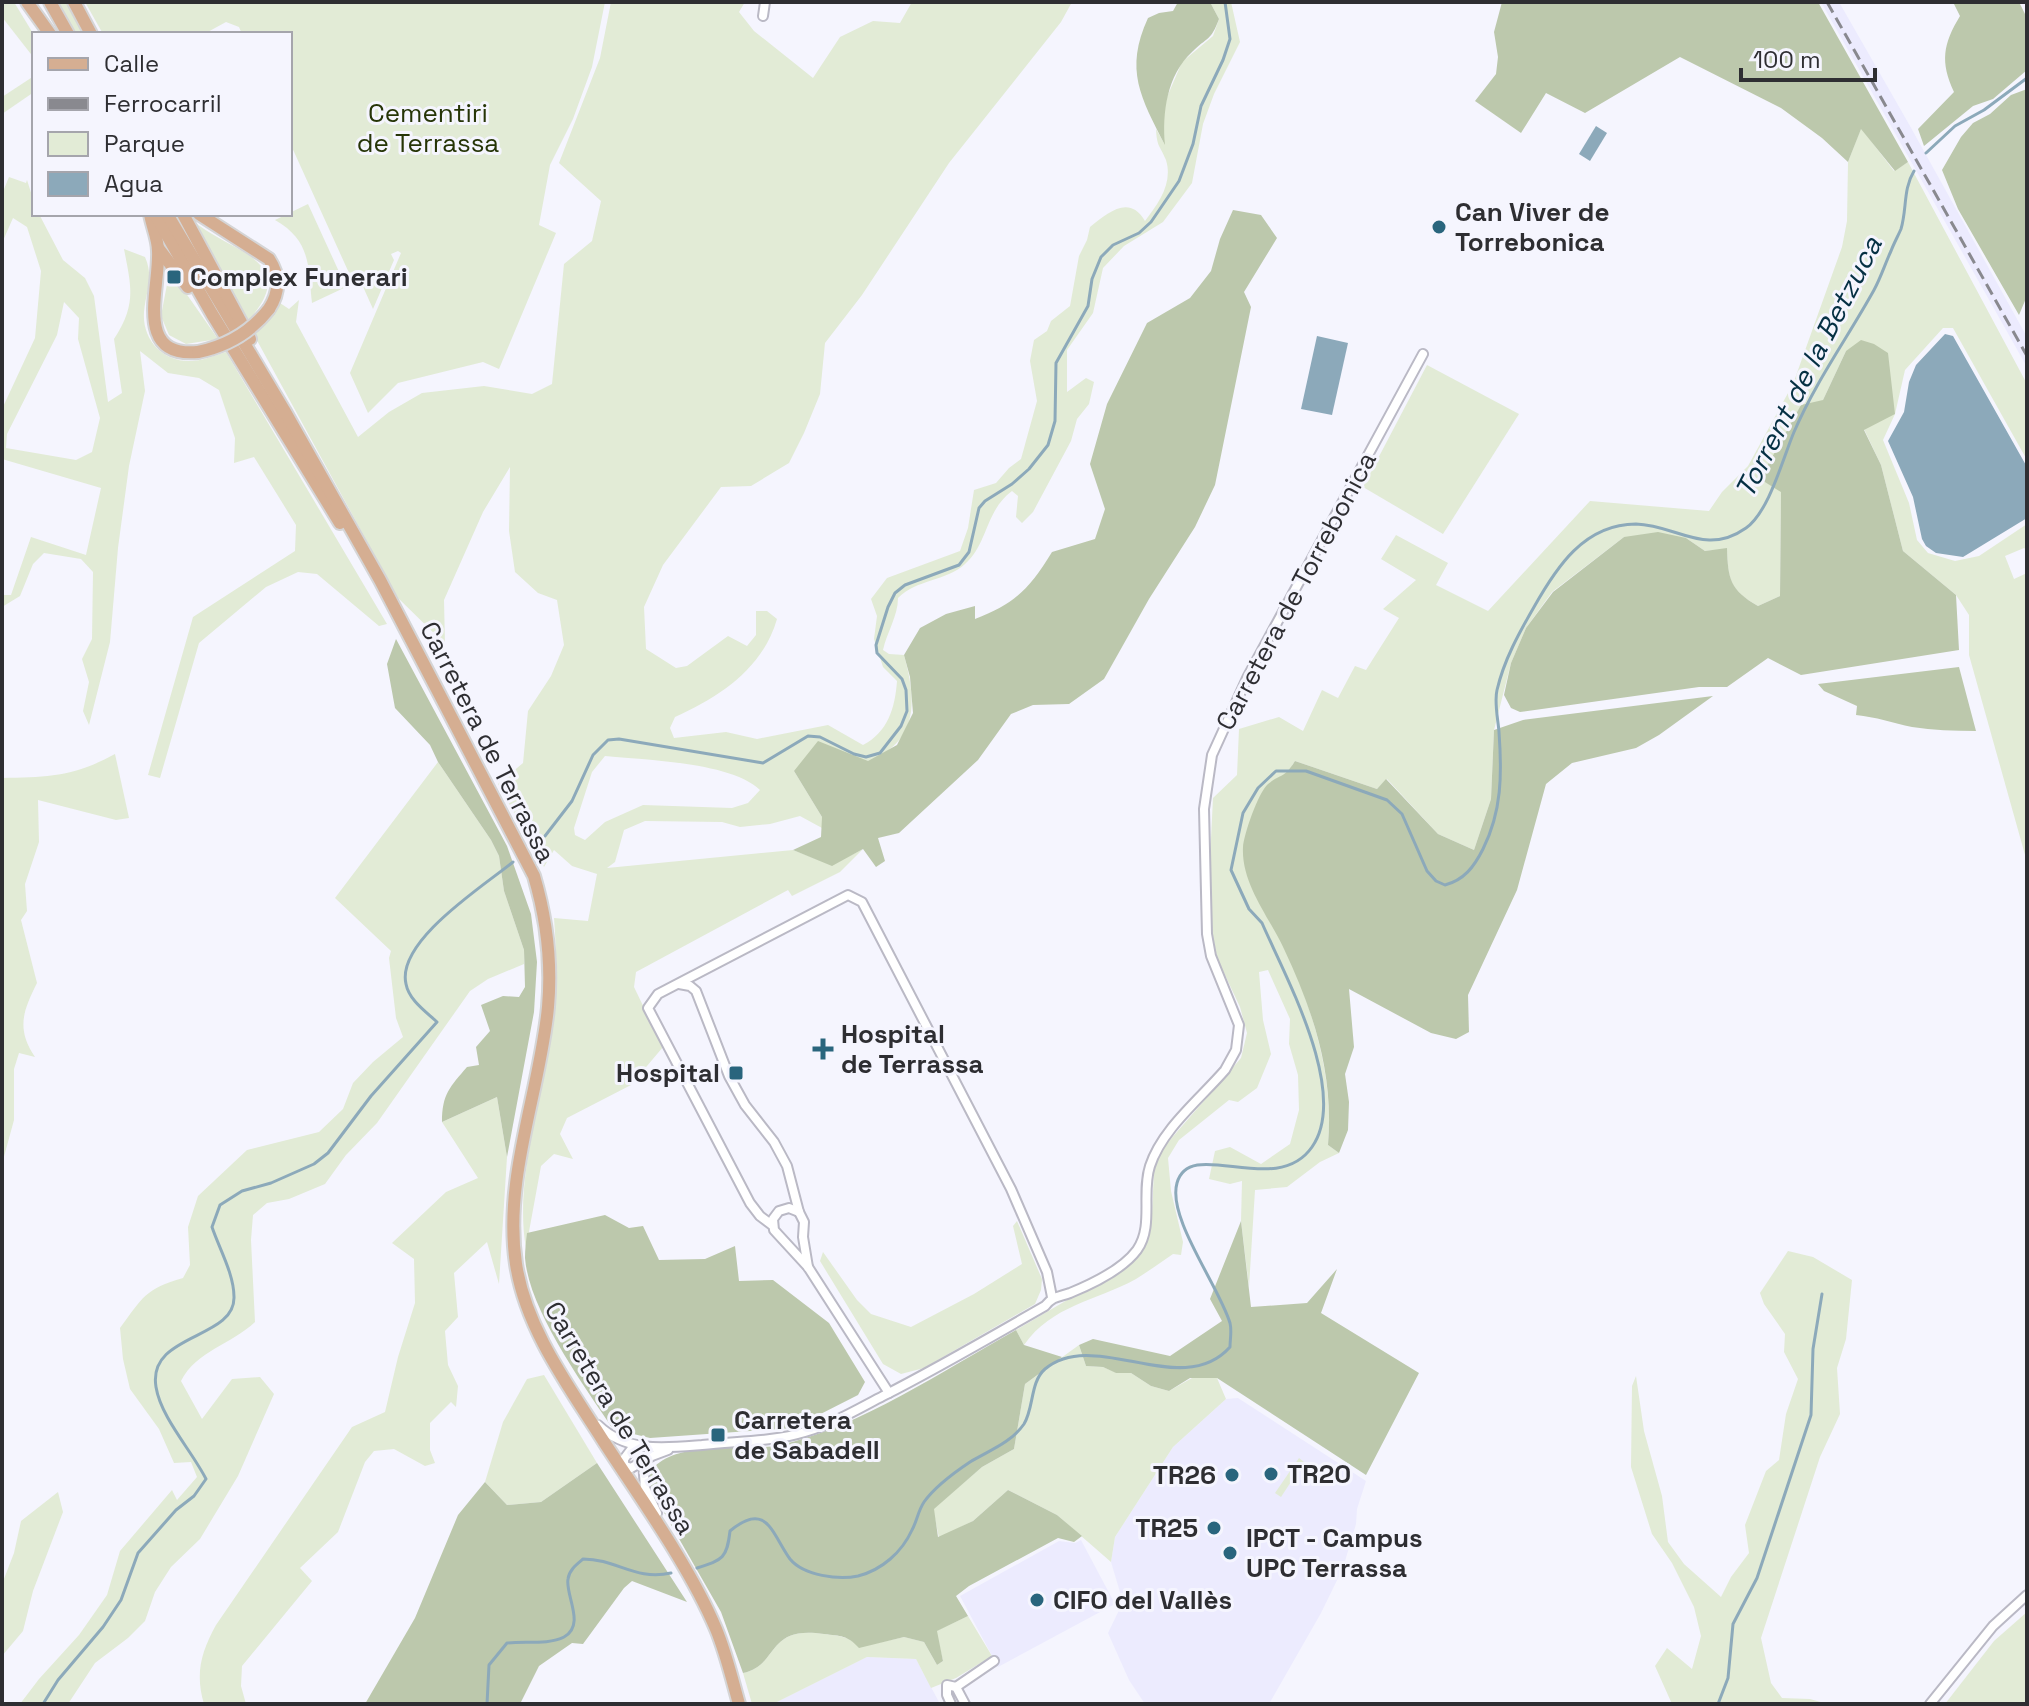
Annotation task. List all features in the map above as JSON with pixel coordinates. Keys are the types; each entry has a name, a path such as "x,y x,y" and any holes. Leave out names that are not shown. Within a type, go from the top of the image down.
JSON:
{"main road":[{"path":"27,2 50,32"},
{"path":"37,2 51,32"},
{"path":"50,2 67,32"},
{"path":"74,2 90,32"},
{"path":"152,216 158,248 153,316 155,331 173,349 198,352 231,341 253,326 269,309 278,283 269,259 202,216"},
{"name":"Carretera de Terrassa","path":"153,216 372,579 392,606"},
{"name":"Carretera de Terrassa","path":"168,216 284,410 380,580 524,854 540,896 548,944 547,1010 518,1178 513,1222 516,1265 525,1300 539,1333 584,1411 677,1558 716,1630 739,1704"},
{"path":"184,216 269,373 284,410"},
{"path":"158,248 233,349"}],"street":[{"path":"763,16 765,2"},
{"name":"Carretera de Torrebonica","path":"633,1447 765,1440 830,1424 1045,1306 1052,1297 1069,1293 1117,1268 1139,1248 1146,1226 1147,1176 1160,1144 1233,1059 1239,1042 1239,1025 1211,956 1205,903 1204,809 1212,755 1248,676 1423,354"},
{"path":"889,1393 808,1267 750,1203 648,1008 658,994 839,899 848,895 862,902 1011,1189 1047,1272 1052,1297"},
{"path":"678,984 690,986 696,991 722,1064 740,1097 774,1142 787,1166 804,1226 808,1267"},
{"path":"773,1227 779,1211 789,1208 799,1212"},
{"path":"784,1239 799,1235 804,1226"},
{"path":"584,1411 608,1435 633,1447 625,1455 621,1467"},
{"name":"Carretera de Torrebonica","path":"621,1467 634,1467 677,1447"},
{"path":"643,1461 645,1488 677,1558"},
{"path":"1930,1704 1972,1650 2027,1595"},
{"path":"951,1704 947,1685 956,1687 994,1661"},
{"path":"956,1687 965,1704"}],"shaded area":[{"path":"1821,2 1839,2 1910,126 2027,337 2027,367"},
{"name":"IPCT - Campus UPC Terrassa","path":"1238,1398 1366,1481 1343,1568 1269,1704 1145,1704 1129,1680 1108,1633 1123,1602 1111,1562 1115,1537 1173,1447 1226,1399"},
{"name":"CIFO del Vallès","path":"1081,1540 1115,1604 998,1667 960,1596 1059,1541 1075,1543"},
{"path":"867,1657 916,1659 940,1704 773,1704"}],"green space":[{"path":"2,2 14,2 32,32 32,55 2,17"},
{"path":"58,2 67,2 83,32 74,32"},
{"name":"Cementiri de Terrassa","path":"85,2 605,2 592,67 573,119 550,165 539,225 556,233 499,369 483,362 398,383 368,413 350,373 401,253 391,254 394,260 373,309 356,271 349,273 292,147 292,32 241,32 239,27 226,22 208,32 102,32"},
{"path":"611,2 745,2 739,12 754,31 813,78 840,37 873,21 900,23 912,2 1072,2 1061,22 949,163 862,295 825,343 820,394 789,463 751,486 721,487 663,565 644,607 646,649 676,668 687,666 728,636 747,646 756,635 756,611 767,611 777,619 761,652 738,679 708,700 675,717 670,728 674,738 726,732 757,739 828,725 863,745 879,733 889,718 897,681 883,667 874,639 877,616 871,599 887,578 960,551 968,528 974,490 996,483 1021,459 1037,401 1030,361 1034,340 1070,306 1079,256 1090,227 1111,212 1125,207 1139,213 1145,221 1160,200 1168,168 1156,129 1164,143 1162,120 1167,97 1182,62 1213,36 1219,19 1210,2 1231,2 1240,42 1203,124 1192,183 1163,222 1124,246 1103,268 1093,313 1067,350 1067,392 1086,378 1094,382 1089,404 1077,419 1071,441 1033,512 1022,523 1016,517 1018,496 1012,491 996,508 978,547 965,564 950,574 914,587 898,598 883,650 889,654 904,655 911,687 910,717 898,742 869,761 794,771 822,817 822,828 800,816 770,824 740,827 722,822 645,821 624,830 615,862 607,868 793,850 832,865 863,849 840,872 792,896 788,890 636,972 634,987 663,1047 631,1085 567,1118 560,1134 573,1159 554,1154 541,1166 526,1248 523,1223 526,1169 555,1005 554,918 588,921 597,874 572,866 554,850 544,867 498,784 523,763 528,711 551,676 564,645 557,600 538,593 515,572 509,531 510,467 483,512 444,600 445,644 398,598 254,335 280,303 289,309 299,300 296,322 358,437 389,412 422,393 484,386 532,394 552,384 564,264 592,241 601,201 559,163 600,58","holes":["605,756 709,768 729,773 760,790 748,803 732,808 643,805 605,822 585,840 575,835 574,828 592,772"]},
{"path":"1178,2 1210,2 1219,19 1211,35 1184,61 1172,83 1164,120 1165,145 1138,83 1137,53 1148,18 1173,11"},
{"path":"1502,2 1818,2 1908,162 1895,171 1861,129 1848,162 1781,108 1680,57 1585,113 1546,93 1521,133 1475,101 1496,74 1498,57 1494,32"},
{"path":"1953,2 2019,2 2027,18 2027,70 1993,99 1973,106 1924,146 1918,129 1954,92 1945,62 1947,44 1960,16"},
{"path":"32,77 32,93 2,114 2,97"},
{"path":"2027,89 2027,296 2019,315 1958,209 1942,170 1973,123 1990,114 2011,95"},
{"path":"1861,128 1894,171 1908,162 2027,384 2027,460 1953,328 1943,328 1905,370 1895,414 1883,440 1909,503 1917,540 1928,553 1955,561 1979,556 2027,524 2027,550 2024,548 2005,556 2014,579 2027,573 2027,862 1969,655 1969,615 1956,595 1903,551 1881,465 1864,429 1846,351 1823,400 1760,479 1781,491 1780,596 1758,606 1741,595 1732,583 1727,549 1705,551 1686,538 1624,537 1552,592 1526,628 1511,663 1494,730 1491,799 1474,850 1438,834 1387,779 1377,789 1295,761 1286,775 1250,864 1306,1000 1325,1071 1329,1108 1328,1145 1339,1153 1320,1162 1287,1187 1255,1190 1249,1287 1241,1221 1242,1181 1230,1184 1209,1179 1215,1151 1230,1147 1261,1164 1290,1144 1299,1110 1298,1075 1289,1044 1290,1019 1268,970 1259,972 1263,1020 1271,1054 1257,1088 1238,1102 1229,1100 1179,1140 1168,1158 1171,1191 1183,1242 1181,1255 1173,1254 1121,1287 1061,1312 1024,1345 1016,1330 1132,1262 1147,1241 1154,1170 1163,1148 1241,1058 1247,1033 1240,1007 1217,958 1209,879 1213,798 1237,775 1239,729 1279,717 1303,731 1322,690 1338,698 1355,666 1366,670 1399,618 1383,609 1416,580 1381,559 1396,535 1448,563 1436,585 1488,611 1590,501 1709,511 1722,492 1748,466 1793,384 1842,247 1847,221 1848,162"},
{"path":"9,177 26,183 27,180 32,196 32,216 40,216 63,260 85,278 94,296 108,402 122,393 114,339 129,305 129,274 124,249 145,257 149,278 144,322 150,339 162,353 179,360 199,360 226,352 387,624 379,626 317,574 298,572 266,587 199,643 160,778 148,775 193,617 295,551 296,525 254,457 234,463 235,438 219,390 199,378 168,373 140,351 145,391 129,466 110,642 89,725 83,711 89,682 82,659 92,639 93,572 81,559 44,553 33,564 20,596 2,607 2,595 11,595 31,537 86,555 101,488 2,459 2,409 35,338 41,271 27,227 13,218 2,243 2,194","holes":["64,302 79,318 78,339 100,418 92,452 76,460 6,448 7,434 57,335"]},
{"path":"308,204 346,287 312,303 302,246 287,228 275,220 292,216 292,212"},
{"path":"1233,210 1261,215 1277,238 1244,292 1251,307 1215,485 1195,527 1149,599 1104,679 1069,704 1033,705 1011,714 978,760 899,833 878,838 885,861 876,867 863,849 832,866 793,850 821,837 822,817 794,771 818,741 868,761 897,745 913,713 910,677 904,655 920,628 946,614 975,606 975,619 1001,607 1029,585 1052,552 1095,539 1105,509 1090,464 1107,404 1147,323 1190,298 1211,271"},
{"path":"192,220 241,250 265,271 268,285 263,301 247,322"},
{"path":"169,274 176,279 218,339 186,344 169,335 161,316"},
{"path":"1861,340 1888,353 1895,414 1864,430 1881,465 1903,551 1956,595 1959,650 1801,675 1768,658 1727,687 1699,687 1520,712 1511,708 1504,695 1511,663 1526,628 1553,592 1624,537 1658,532 1686,538 1705,551 1727,548 1732,583 1741,595 1758,606 1780,596 1781,492 1760,479 1801,405 1823,400 1846,351"},
{"path":"1427,365 1519,414 1443,534 1363,487"},
{"path":"396,639 507,846 531,914 537,962 534,1012 507,1157 497,1097 442,1122 442,1112 445,1098 456,1080 467,1067 479,1065 476,1047 490,1031 481,1005 503,996 519,997 525,987 524,950 504,891 499,856 491,840 438,762 430,745 395,708 387,664"},
{"path":"1959,667 1976,731 1912,727 1856,715 1857,706 1824,691 1818,684"},
{"path":"1713,696 1636,748 1572,763 1546,784 1517,890 1468,995 1469,1032 1456,1039 1431,1033 1349,989 1354,1047 1345,1074 1349,1102 1348,1130 1339,1153 1328,1145 1328,1093 1313,1020 1284,949 1251,887 1244,861 1243,847 1249,824 1268,784 1285,774 1295,761 1377,789 1386,779 1438,834 1474,850 1491,799 1494,730 1523,720"},
{"path":"115,754 129,818 116,820 38,800 39,842 25,884 27,911 21,920 37,983 24,1020 25,1038 35,1057 19,1053 14,1069 14,1120 2,1164 2,778 60,774"},
{"path":"438,762 499,856 504,891 524,950 524,964 488,979 470,991 377,1123 346,1155 325,1184 289,1199 267,1203 253,1215 251,1240 255,1322 196,1362 181,1381 202,1419 232,1379 260,1377 274,1394 238,1476 200,1539 171,1567 155,1592 145,1621 95,1663 68,1704 20,1704 79,1635 107,1595 120,1551 172,1490 177,1500 197,1477 191,1462 174,1463 159,1429 130,1389 120,1328 152,1290 183,1278 190,1265 188,1227 198,1196 247,1150 319,1132 343,1109 353,1083 403,1037 396,1018 389,958 391,951 335,898"},
{"path":"497,1097 507,1157 499,1284 487,1242 454,1273 458,1317 445,1331 448,1365 458,1386 456,1407 451,1402 430,1423 430,1450 435,1463 425,1466 394,1449 374,1451 365,1462 338,1532 300,1568 312,1581 242,1666 241,1686 246,1704 204,1704 200,1683 201,1663 216,1625 352,1427 385,1412 415,1303 414,1259 392,1243 446,1192 478,1178 442,1122"},
{"path":"605,1215 629,1228 643,1226 659,1260 705,1259 735,1246 739,1281 773,1280 829,1323 865,1382 858,1395 793,1428 650,1438 613,1429 573,1370 547,1324 536,1301 525,1258 527,1233"},
{"path":"1017,1221 1042,1279 1035,1304 924,1368 901,1374 883,1364 820,1261 823,1252 857,1300 871,1314 911,1327 1022,1264 1013,1226"},
{"path":"1241,1221 1251,1307 1307,1303 1337,1269 1321,1313 1419,1373 1366,1475 1217,1378 1190,1378 1169,1391 1151,1386 1131,1373 1086,1366 1079,1345 1093,1339 1170,1356 1222,1321 1210,1299"},
{"path":"1788,1251 1813,1257 1852,1280 1846,1339 1837,1368 1840,1414 1820,1457 1761,1638 1771,1683 1782,1698 1810,1699 1828,1704 1672,1704 1655,1666 1667,1648 1692,1669 1701,1636 1694,1607 1672,1563 1652,1534 1631,1467 1632,1386 1636,1376 1644,1431 1662,1496 1668,1542 1684,1564 1721,1597 1749,1553 1745,1525 1766,1471 1779,1460 1786,1414 1798,1379 1784,1352 1785,1334 1760,1293"},
{"path":"1016,1330 1024,1345 1062,1357 1025,1384 1014,1449 982,1467 934,1509 938,1537 973,1521 1008,1490 1057,1515 1082,1536 1074,1542 1058,1538 956,1596 968,1616 937,1631 943,1661 937,1665 924,1642 904,1637 859,1648 843,1637 805,1633 782,1640 755,1669 743,1673 721,1612 654,1495 648,1475 659,1463 673,1455 690,1451 765,1447 810,1437 901,1396"},
{"path":"1079,1345 1086,1366 1131,1373 1151,1386 1169,1391 1192,1378 1217,1378 1226,1399 1173,1447 1115,1537 1111,1562 1057,1515 1008,1490 973,1521 939,1538 933,1509 982,1467 1014,1449 1025,1384"},
{"path":"544,1375 597,1463 541,1502 507,1505 485,1482 503,1422 527,1379"},
{"path":"1299,1458 1304,1462 1281,1497 1275,1493"},
{"path":"597,1463 687,1602 632,1581 583,1644 572,1643 539,1666 520,1704 365,1704 415,1618 458,1515 485,1482 507,1505 541,1502"},
{"path":"58,1492 63,1512 33,1591 23,1631 2,1656 2,1584 14,1553 21,1521"},
{"path":"2027,1612 2027,1704 1945,1704 1994,1641"},
{"path":"968,1616 992,1656 956,1678 931,1688 916,1659 867,1657 773,1704 752,1704 743,1673 755,1669 782,1640 792,1635 839,1636 859,1647 904,1637 924,1642 937,1665 943,1661 936,1631"}],"water":[{"path":"1596,126 1607,133 1590,161 1579,154"},
{"path":"1945,334 1953,336 2027,467 2027,518 1963,557 1936,553 1926,546 1913,497 1888,441 1904,412 1909,382 1916,365"},
{"path":"1317,336 1348,343 1332,415 1301,409"}],"waterway":[{"path":"545,836 572,801 593,755 608,740 619,739 763,763 808,736 820,737 866,757 880,753 901,726 907,711 902,679 877,653 876,645 888,607 895,593 905,585 959,565 969,552 979,508 1029,469 1048,445 1055,421 1056,363 1088,306 1092,279 1101,257 1113,245 1139,233 1151,222 1179,181 1193,144 1201,106 1230,39 1225,2"},
{"name":"Torrent de la Betzuca","path":"1926,153 1955,126 1984,110 2027,78"},
{"name":"Torrent de la Betzuca","path":"697,1568 722,1557 730,1531 752,1519 767,1524 790,1559 804,1569 832,1577 867,1573 883,1565 903,1546 924,1502 939,1486 1019,1431 1027,1418 1037,1381 1045,1369 1065,1358 1088,1355 1164,1367 1188,1367 1210,1362 1230,1347 1230,1323 1186,1233 1176,1198 1177,1183 1185,1170 1199,1165 1257,1169 1278,1168 1296,1162 1312,1147 1322,1124 1323,1097 1319,1066 1298,1003 1262,923 1249,909 1231,870 1243,813 1258,788 1276,771 1306,771 1387,800 1402,814 1427,871 1436,881 1445,885 1468,872 1483,849 1497,806 1500,763 1497,690 1512,647 1543,592 1574,551 1601,531 1636,524 1704,540 1717,540 1746,528 1754,520 1762,510 1812,395 1879,280 1901,229 1908,185 1914,171"},
{"path":"43,1704 58,1680 103,1627 121,1600 138,1553 176,1510 194,1496 206,1479 164,1411 156,1387 157,1369 165,1356 221,1322 231,1311 234,1297 232,1279 212,1227 220,1205 242,1191 271,1183 314,1164 328,1153 371,1096 437,1022 418,1005 406,984 407,967 415,950 445,916 513,862"},
{"path":"1718,1704 1728,1678 1733,1624 1757,1578 1811,1415 1813,1349 1822,1294"},
{"name":"Torrent de la Betzuca","path":"487,1704 489,1665 507,1643 551,1641 570,1632 574,1618 568,1579 583,1559 647,1574 671,1573"}],"railway":[{"path":"1827,2 2027,356"}],"place":[{"name":"Can Viver de Torrebonica","path":"1439,227"},
{"name":"Complex Funerari","path":"174,277"},
{"name":"Hospital de Terrassa","path":"823,1049"},
{"name":"Hospital","path":"736,1073"},
{"name":"Carretera de Sabadell","path":"718,1435"},
{"name":"TR20","path":"1271,1474"},
{"name":"TR26","path":"1232,1475"},
{"name":"TR25","path":"1214,1528"},
{"name":"IPCT - Campus UPC Terrassa","path":"1230,1553"},
{"name":"CIFO del Vallès","path":"1037,1600"}]}
